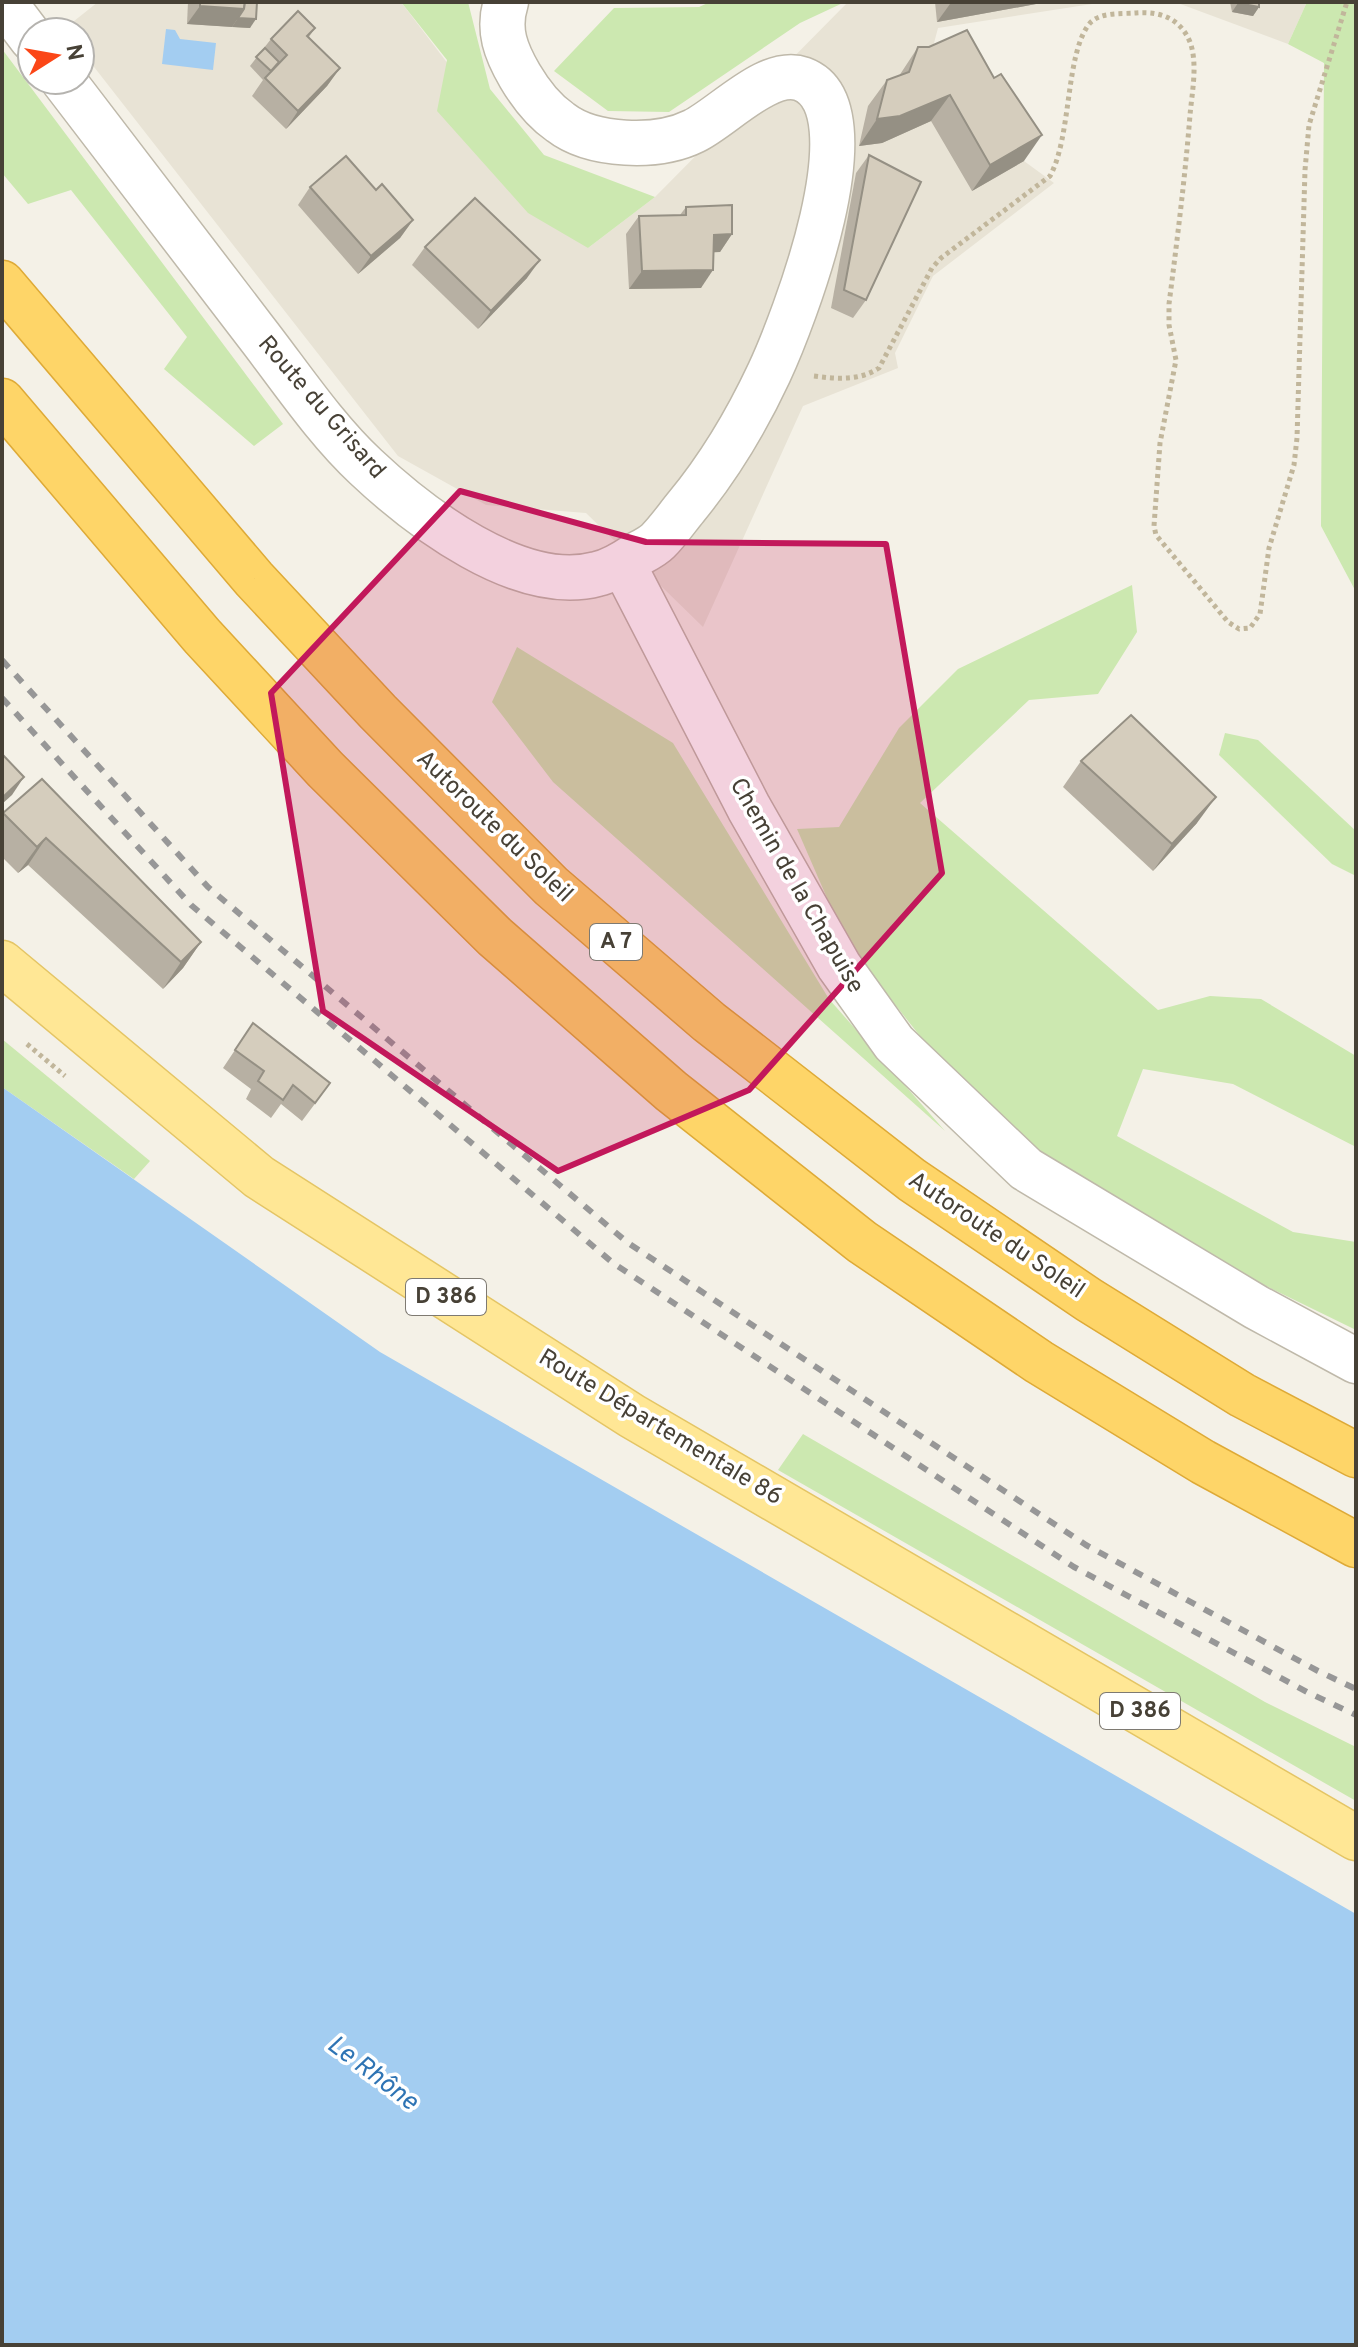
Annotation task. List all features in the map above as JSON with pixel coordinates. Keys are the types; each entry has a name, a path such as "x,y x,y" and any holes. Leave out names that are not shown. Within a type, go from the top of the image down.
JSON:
{"highway":[{"name":"Autoroute du Soleil","path":"2,283 254,579 357,690 551,886 709,1022 912,1180 1089,1300 1242,1395 1356,1455"},
{"path":"2,401 202,636 325,769 495,937 671,1091 862,1242 1039,1362 1203,1462 1356,1545"}],"main road":[{"name":"Route Départementale 86","path":"2,963 259,1177 632,1416 1356,1838"}],"street":[{"name":"Route du Grisard","path":"75,96 306,398 363,464 416,511 458,539 514,567 551,576 594,575 623,564 657,542 708,480 770,370 810,265 831,178 832,123 827,104 815,88 805,80 790,77 759,88 692,132 650,143 606,141 561,124 529,91 505,50 501,17 506,2"},
{"name":"Chemin de la Chapuise","path":"623,564 749,808 839,966 894,1043 1026,1169 1256,1307 1356,1361"}],"path":[{"path":"770,370 837,379 868,375 879,368 932,268 1050,176 1059,159 1075,65 1090,22 1102,15 1153,11 1167,15 1181,27 1190,43 1194,65 1186,165 1169,304 1169,325 1176,360 1160,443 1154,526 1156,535 1228,622 1239,629 1250,628 1260,614 1269,548 1294,465 1309,125 1347,2"}],"highlighted area":[{"path":"460,491 646,542 886,544 942,873 749,1090 558,1171 323,1011 271,693"}],"shaded area":[{"path":"98,2 401,2 588,248 655,197 848,2 1105,2 938,28 934,43 938,62 1024,161 1054,183 933,276 895,353 898,368 803,406 703,627 586,513 486,505 398,456 96,69 96,16 80,16"},
{"path":"1175,2 1307,2 1288,44"}],"green space":[{"path":"401,2 468,2 490,89 544,155 655,197 588,248 528,213 437,111 447,60"},
{"path":"710,2 845,2 800,23 669,112 608,111 554,71 614,8 699,7"},
{"path":"1307,2 1356,2 1356,592 1321,526 1324,63 1288,44"},
{"path":"2,49 16,68 16,96 37,96 283,424 254,446 164,369 187,337 71,190 28,204 2,173"},
{"path":"1132,585 1137,632 1098,694 1029,700 920,803 1158,1010 1210,996 1261,999 1356,1056 1356,1147 1233,1084 1143,1069 1117,1136 1293,1232 1356,1242 1356,1330 1211,1259 1047,1158 939,1060 847,944 797,829 839,827 899,728 958,669"},
{"path":"517,647 673,743 829,999 945,1131 553,782 492,702"},
{"path":"1225,733 1258,740 1356,831 1356,876 1332,864 1219,755"},
{"path":"2,1039 150,1161 134,1179 2,1087"},
{"path":"803,1434 1265,1702 1356,1747 1356,1801 778,1470"}],"water":[{"path":"166,29 175,30 180,39 216,43 213,70 162,64"},
{"name":"Le Rhône","path":"2,1087 380,1352 1356,1914 1356,2345 2,2345"}],"building":[{"path":"200,2 245,2 244,9 200,6"},
{"path":"245,2 257,2 256,19 238,18"},
{"path":"1259,2 1259,7 1238,3"},
{"path":"298,11 315,28 307,36 340,68 298,111 265,78 287,55 271,39"},
{"path":"967,30 994,78 1001,74 1042,135 990,165 950,95 900,116 877,119 887,80 909,72 918,47 929,47"},
{"path":"265,48 279,62 271,71 256,57"},
{"path":"869,155 921,182 866,300 844,290"},
{"path":"346,156 376,190 382,184 413,220 371,256 310,187"},
{"path":"475,198 540,260 491,311 425,247"},
{"path":"732,205 732,234 714,235 713,270 642,271 639,216 686,215 686,207"},
{"path":"1131,715 1216,797 1172,844 1081,761"},
{"path":"2,754 24,777 2,798"},
{"path":"42,779 201,942 181,962 46,838 37,847 3,813"},
{"path":"253,1023 330,1083 315,1103 293,1085 283,1100 258,1081 264,1071 235,1050"}],"railway":[{"path":"2,660 208,887 628,1243 1086,1545 1356,1689"},
{"path":"2,698 191,905 613,1263 1074,1567 1307,1692 1356,1715"}]}
